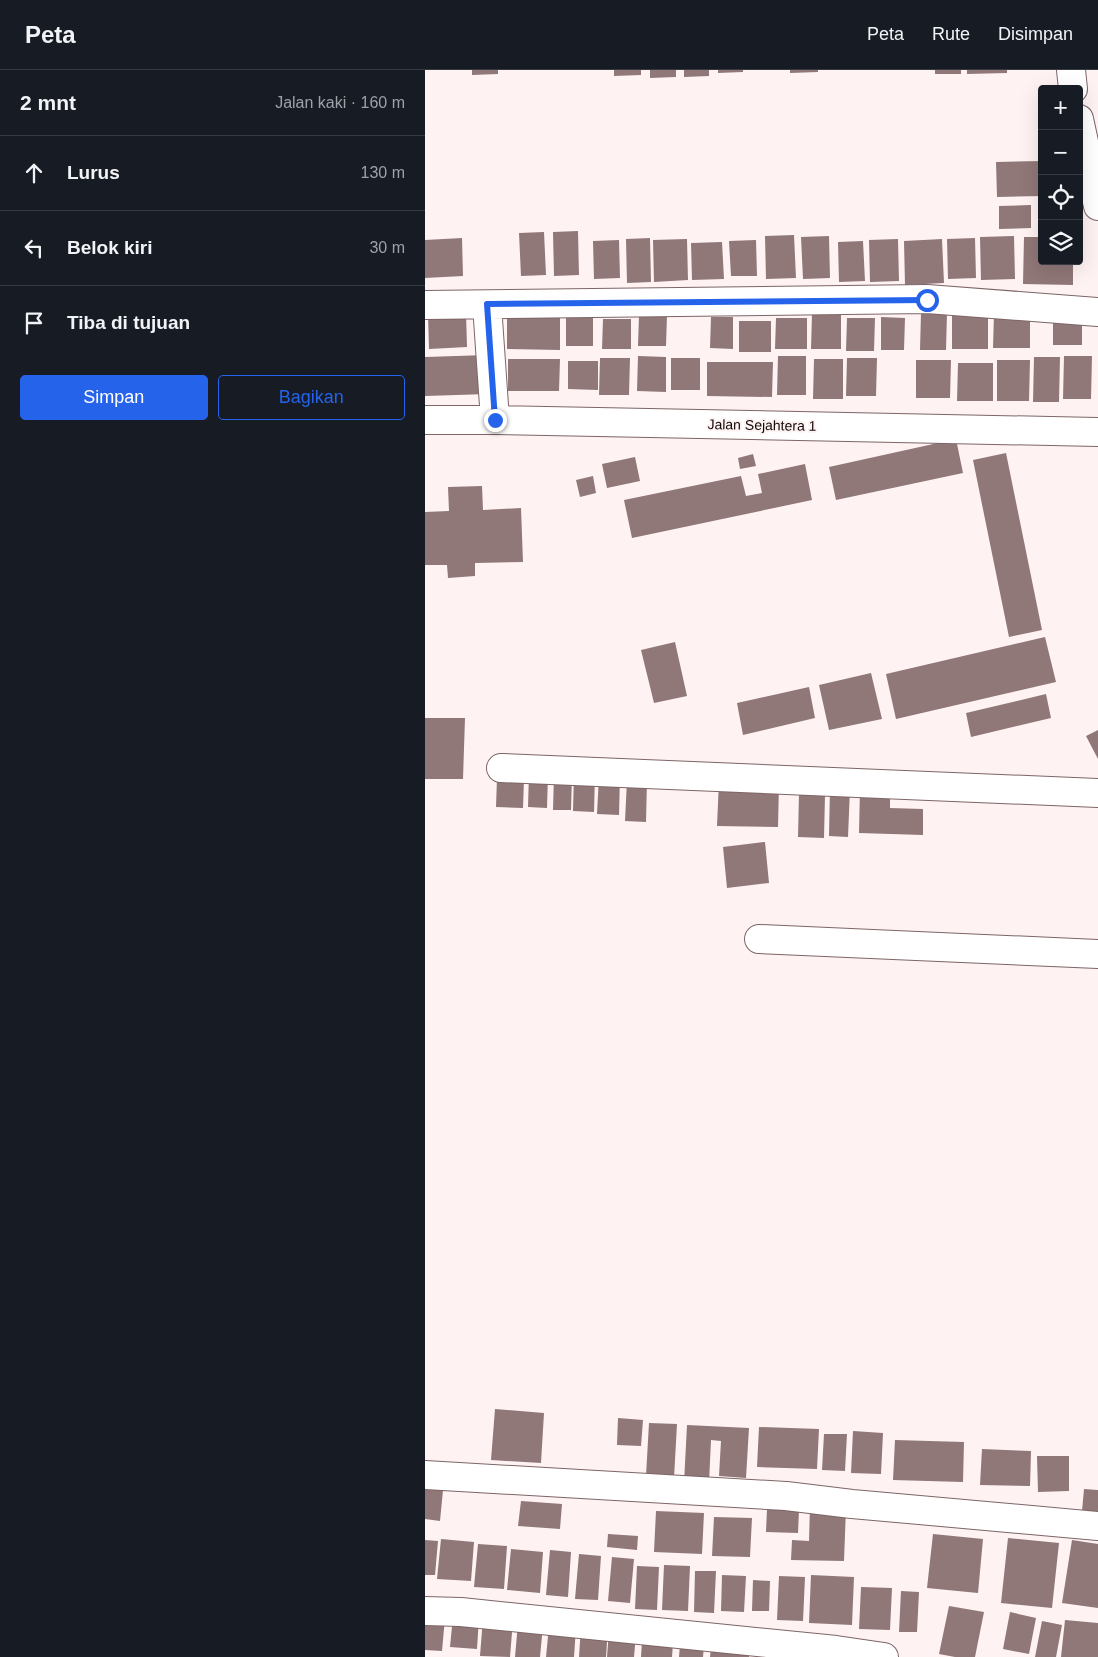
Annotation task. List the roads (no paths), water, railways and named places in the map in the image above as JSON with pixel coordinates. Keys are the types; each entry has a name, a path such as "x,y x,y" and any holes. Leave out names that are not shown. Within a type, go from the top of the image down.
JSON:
{"street":[{"path":"1071,70 1073,85"},
{"path":"1083,130 1093,160 1098,206"},
{"path":"425,305 927,300 1098,312"},
{"path":"487,304 495,420"},
{"name":"Jalan Sejahtera 1","path":"425,420 1098,432"},
{"path":"501,768 1098,793"},
{"path":"759,940 1098,954"},
{"path":"425,1475 786,1496 852,1504 1098,1526"},
{"path":"425,1611 461,1612 836,1654 884,1657"}]}
